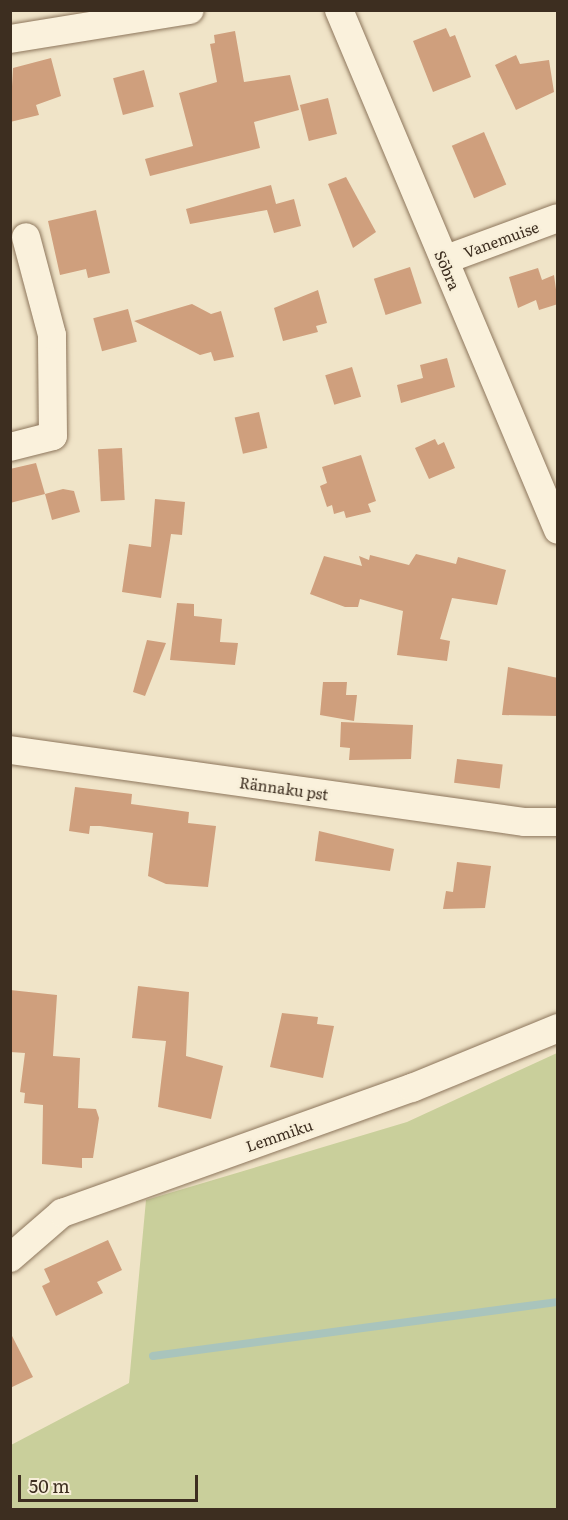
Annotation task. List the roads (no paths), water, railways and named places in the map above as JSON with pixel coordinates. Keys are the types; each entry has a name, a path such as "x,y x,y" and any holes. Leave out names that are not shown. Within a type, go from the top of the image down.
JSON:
{"street":[{"path":"10,39 190,10"},
{"name":"Sõbra","path":"339,10 558,530"},
{"name":"Vanemuise","path":"444,260 558,218"},
{"path":"10,447 53,436 52,335 26,237"},
{"name":"Rännaku pst","path":"10,750 525,822 558,822"},
{"name":"Lemmiku","path":"10,1258 62,1213 412,1088 558,1028"}],"waterway":[{"path":"153,1356 558,1302"}]}
